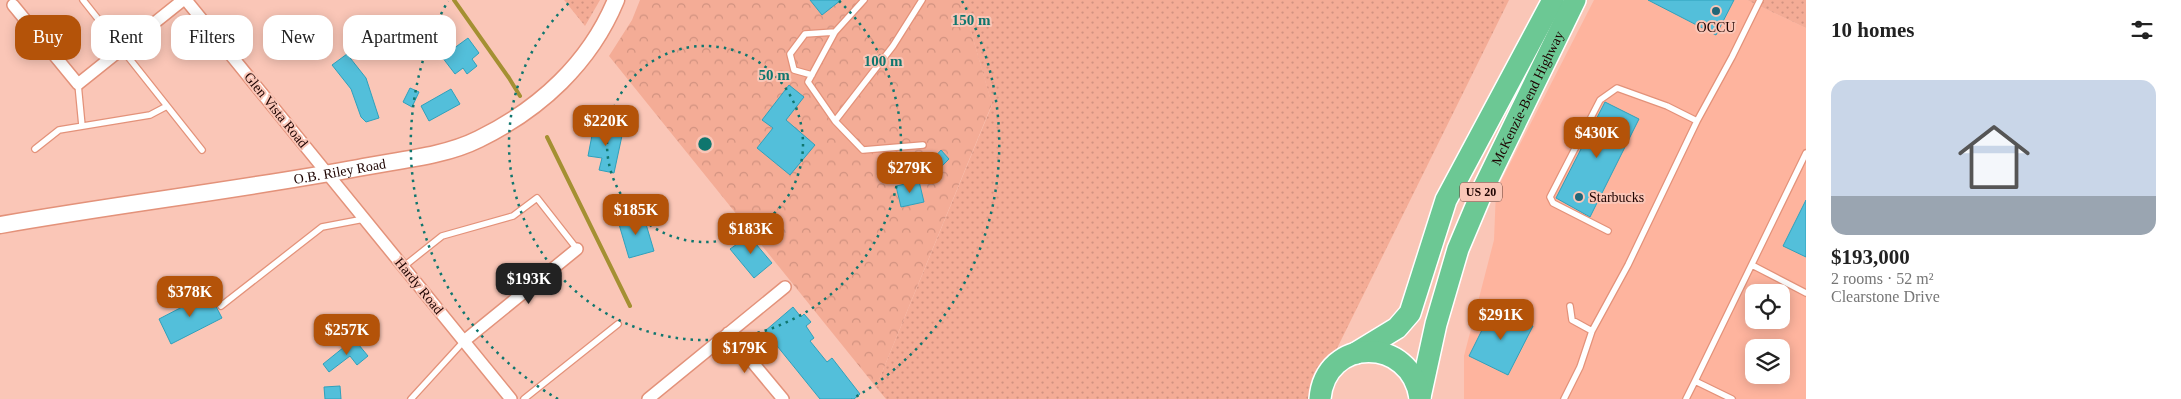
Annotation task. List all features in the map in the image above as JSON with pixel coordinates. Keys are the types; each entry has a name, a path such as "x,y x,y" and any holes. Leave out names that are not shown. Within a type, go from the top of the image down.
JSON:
{"highway":[{"name":"McKenzie-Bend Highway","path":"1320,399 1321,389 1328,373 1340,360 1388,335 1410,313 1446,200 1553,0"},
{"name":"McKenzie-Bend Highway","path":"1420,398 1436,324 1458,249 1484,184 1575,0"},
{"path":"1356,353 1374,351 1391,356 1406,366 1416,380 1420,398"}],"street":[{"path":"161,19 185,0"},
{"name":"Glen Vista Road","path":"185,0 327,174"},
{"name":"O.B. Riley Road","path":"0,225 85,210 327,174 448,151 478,140 551,92 573,71 596,41 616,0"},
{"path":"13,5 78,84 108,60"},
{"name":"Hardy Road","path":"327,174 511,399"},
{"path":"464,341 577,249"},
{"path":"648,399 785,287"},
{"path":"728,333 783,399"}],"lane":[{"path":"82,0 94,15"},
{"path":"864,0 835,32 808,82 834,122 863,150 923,145"},
{"path":"834,122 893,46 922,0"},
{"path":"1564,399 1580,367 1592,331 1628,265 1697,121 1760,0"},
{"path":"812,75 794,70 790,54 805,34 835,32"},
{"path":"131,60 202,150"},
{"path":"78,84 82,126"},
{"path":"1608,230 1553,203 1550,197 1600,100 1617,88 1667,106 1697,121"},
{"path":"35,150 59,130 150,115 167,106"},
{"path":"1686,399 1806,153"},
{"path":"403,267 442,236 513,216 536,198 577,249"},
{"path":"221,306 322,227 364,219"},
{"path":"1752,264 1806,293"},
{"path":"1570,306 1572,320 1592,331"},
{"path":"524,399 618,324"},
{"path":"411,399 464,341"},
{"path":"1695,381 1732,399"}],"shaded area":[{"path":"1594,0 1747,0 1806,28 1806,399 1464,399 1464,356 1494,240 1496,191"}],"green space":[{"path":"564,0 600,0 585,26"},
{"path":"640,0 962,0 992,104 876,387 609,56 632,20"},
{"path":"962,0 1509,0 1312,399 886,399 876,387 992,105"},
{"path":"1747,0 1806,0 1806,28"}],"building":[{"path":"810,0 841,0 822,15"},
{"path":"1648,0 1734,0 1716,35"},
{"path":"468,38 479,53 472,59 477,66 467,74 463,68 455,74 444,60 456,60 456,47"},
{"path":"343,57 343,60 352,60 366,78 379,118 366,122 361,117 351,89 332,65"},
{"path":"789,85 804,97 786,120 815,145 790,175 757,148 773,128 762,120"},
{"path":"410,88 419,92 412,107 403,102"},
{"path":"451,89 460,104 429,121 421,106"},
{"path":"1605,102 1639,119 1590,217 1556,198"},
{"path":"594,125 623,131 614,173 599,170 602,158 588,156"},
{"path":"941,150 949,159 942,166 934,158"},
{"path":"919,181 924,202 901,207 896,186"},
{"path":"1806,200 1806,257 1783,246"},
{"path":"643,214 654,251 629,258 618,221"},
{"path":"745,231 772,263 754,278 730,249 740,242 737,238"},
{"path":"209,293 222,318 171,344 159,319"},
{"path":"1494,306 1533,326 1508,375 1469,356"},
{"path":"793,307 801,317 804,314 811,322 806,326 814,338 810,341 827,362 832,358 860,394 854,399 820,399 765,331"},
{"path":"354,339 368,356 357,365 350,356 329,372 323,364"},
{"path":"340,386 341,399 325,399 324,387"}],"waterway":[{"path":"454,0 520,96"},
{"path":"547,137 630,306"}],"place":[{"name":"OCCU","path":"1716,11"},
{"name":"Starbucks","path":"1579,197"}]}
